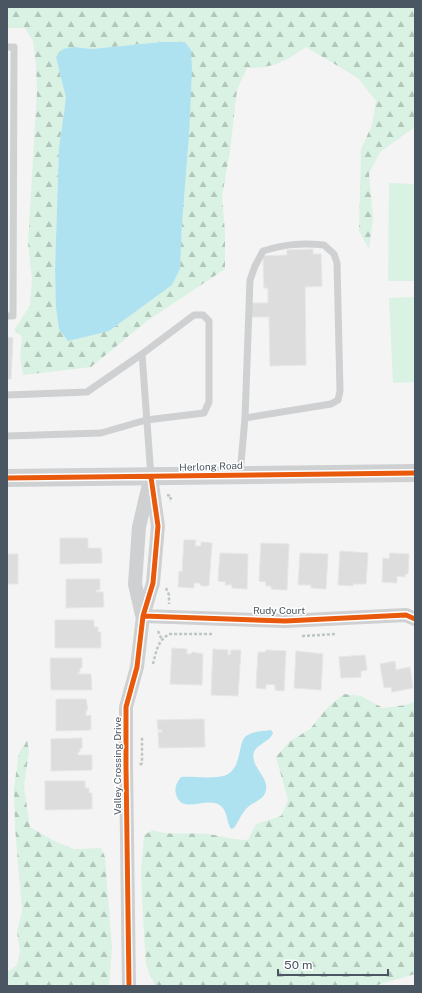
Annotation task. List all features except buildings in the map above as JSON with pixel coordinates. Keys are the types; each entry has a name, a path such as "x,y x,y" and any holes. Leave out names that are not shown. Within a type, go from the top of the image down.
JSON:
{"street":[{"name":"Herlong Road","path":"7,478 415,473"},
{"name":"Valley Crossing Drive","path":"142,616 135,584 138,527 151,477"},
{"name":"Valley Crossing Drive","path":"129,986 126,707 137,667 142,616 153,583 158,526 151,477"},
{"name":"Rudy Court","path":"142,616 285,621 406,615 415,619"}],"lane":[{"path":"7,47 14,47 13,316 7,316"},
{"path":"240,474 245,418 250,280 255,266 264,251 278,246 293,244 324,245 334,254 337,263 340,391 338,400 332,404 245,418"},
{"path":"7,395 87,392 142,354 194,315 203,315 210,321 209,402 204,413 146,420 101,433 7,436"},
{"path":"142,354 151,477"}],"path":[{"path":"150,671 161,641 165,636 170,634 219,634"},
{"path":"298,636 342,634"},
{"path":"126,766 141,765 142,763 142,730"}],"green space":[{"path":"7,7 415,7 415,127 380,152 369,173 373,218 369,249 359,231 361,149 372,125 376,101 358,78 306,47 291,57 278,63 265,67 247,68 237,90 230,151 222,196 225,233 225,269 147,321 91,367 23,375 20,356 22,337 14,330 30,306 32,279 28,243 37,92 36,64 33,41 25,28 7,28","holes":["161,42 182,223 180,269 172,285 109,331 59,329 56,308 55,270 59,147 66,98 56,57 74,47 92,49"]},
{"path":"389,183 415,184 415,281 388,281"},
{"path":"415,297 415,382 393,383 389,298"},
{"path":"344,694 361,696 383,708 406,705 415,701 415,974 374,986 155,986 146,965 141,871 144,835 153,830 165,833 208,834 233,839 248,840 256,824 281,816 288,800 276,757 289,742 310,729 328,707"},
{"path":"27,740 29,751 24,786 30,827 54,841 74,849 101,848 105,857 112,948 109,986 7,986 7,972 17,965 20,952 17,932 22,911 15,827 14,788 19,753"}],"water":[{"path":"161,42 185,42 191,50 192,70 189,135 180,269 172,285 109,331 68,341 59,329 56,308 55,270 59,147 66,98 56,57 63,49 74,47 92,49"},
{"path":"271,730 273,733 271,736 258,746 253,757 256,766 265,780 265,793 261,798 246,809 234,828 231,829 223,808 216,803 189,805 183,804 179,800 175,789 181,777 218,777 228,774 236,766 242,743 246,736 255,732"}],"cycle path":[{"path":"7,478 415,473"},
{"path":"129,986 126,707 137,667 143,616 153,583 158,526 151,477"},
{"path":"143,616 285,621 406,615 415,619"}]}
